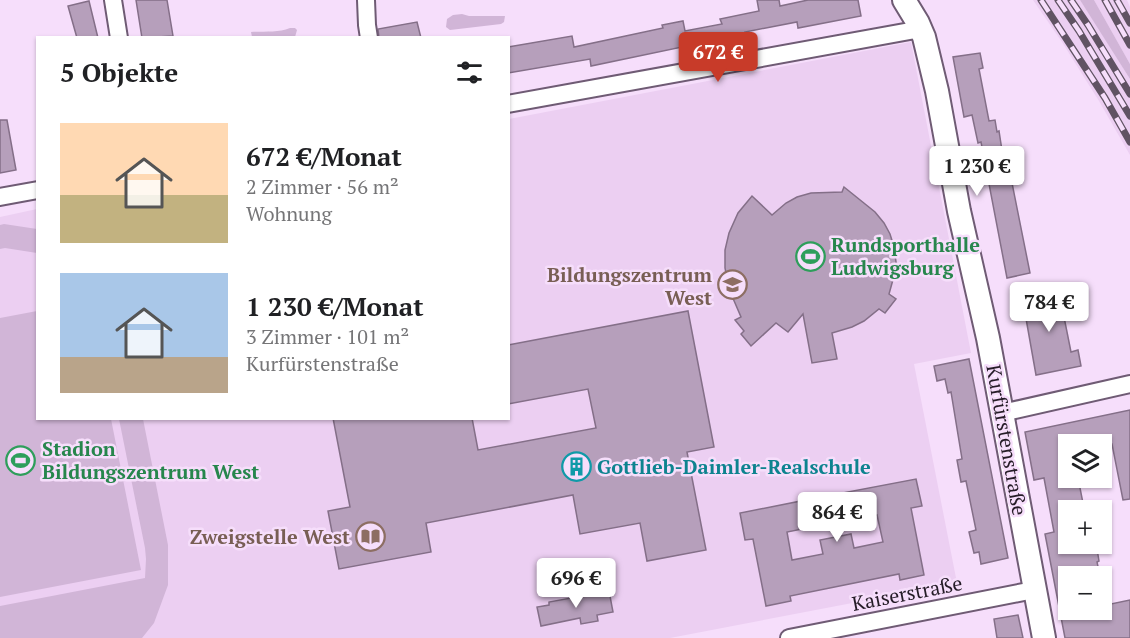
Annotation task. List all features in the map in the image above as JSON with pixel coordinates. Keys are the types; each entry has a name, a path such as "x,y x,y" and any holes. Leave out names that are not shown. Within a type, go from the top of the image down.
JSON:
{"street":[{"path":"113,0 119,36"},
{"path":"366,0 369,36"},
{"name":"Kurfürstenstraße","path":"904,0 924,37 939,101 959,211 988,338 1044,638"},
{"path":"510,104 921,29"},
{"path":"0,197 36,190"},
{"path":"1002,413 1130,384"},
{"name":"Kaiserstraße","path":"789,638 1034,590"}],"shaded area":[{"path":"1033,0 1080,0 1094,21 1130,79 1130,155 1099,101"},
{"path":"1080,0 1094,0 1130,64 1130,79"},
{"path":"1094,0 1127,0 1130,7 1130,64"},
{"path":"453,15 505,16 501,24 450,30 446,27 447,19"},
{"path":"295,28 297,30 295,36 252,36 251,32 276,31"},
{"name":"Bildungszentrum West","path":"911,42 971,353 914,364 957,583 670,638 0,638 0,217 36,209 36,420 510,420 510,119"},
{"path":"0,225 36,229 36,253 0,249"},
{"path":"36,311 36,420 111,420 141,570 0,597 0,318"},
{"path":"119,420 143,420 168,545 168,585 154,623 142,638 0,638 0,606 145,578 145,548"}],"building":[{"path":"136,0 167,0 173,36 142,36"},
{"path":"757,0 779,0 780,6 808,0 858,0 861,16 798,28 797,22 745,32 746,35 697,47 696,44 591,66 590,59 510,73 510,47 572,36 574,47 663,28 662,25 683,21 685,31 722,24 720,19 759,11"},
{"path":"89,1 98,36 76,36 68,6"},
{"path":"417,22 420,36 379,36 378,29"},
{"path":"980,53 983,68 979,69 989,121 995,120 1003,157 1011,156 1015,177 1011,178 1030,273 1007,278 981,142 978,143 972,115 964,117 953,57"},
{"path":"0,120 7,120 16,170 0,173"},
{"name":"Rundsporthalle Ludwigsburg","path":"844,187 875,212 890,234 896,262 889,294 896,299 885,313 879,309 864,321 832,333 837,359 812,363 803,314 788,332 776,323 751,346 741,334 744,331 735,320 741,317 729,289 725,268 725,250 729,233 738,213 752,196 772,215 797,197 811,193 842,192"},
{"path":"1054,290 1055,293 1059,292 1071,352 1078,350 1081,366 1036,375 1022,296"},
{"path":"688,311 714,447 687,452 706,550 647,561 640,523 580,534 573,495 426,523 431,552 339,569 328,511 350,507 333,420 472,420 478,450 596,428 588,389 510,404 510,345"},
{"path":"969,359 1008,558 981,564 979,552 974,553 969,532 976,530 966,481 961,482 957,460 962,459 951,392 948,393 945,379 937,381 934,366"},
{"path":"1130,410 1130,499 1123,500 1112,434 1058,434 1058,488 1080,488 1082,500 1058,500 1058,554 1098,554 1099,561 1098,566 1058,566 1058,602 1045,534 1054,532 1044,478 1034,480 1025,432"},
{"path":"916,479 922,506 911,508 924,575 900,580 899,574 790,596 791,601 766,606 753,539 745,540 740,513 806,500 812,527 787,532 792,560 823,554 820,540 851,534 854,548 883,542 877,515 842,522 837,494"},
{"path":"609,591 613,612 597,615 598,621 581,624 580,618 541,626 537,607 549,605 549,602"},
{"path":"1130,600 1130,638 1065,638 1062,620 1112,620 1112,604"},
{"path":"1018,615 1023,638 997,638 994,619"}],"railway":[{"path":"1041,0 1105,98 1130,142"},
{"path":"1058,0 1130,116"},
{"path":"1071,0 1130,94"},
{"path":"1105,0 1130,45"},
{"path":"1117,0 1130,23"}],"place":[{"name":"Rundsporthalle Ludwigsburg","path":"810,256"},
{"name":"Bildungszentrum West","path":"733,285"},
{"name":"Stadion Bildungszentrum West","path":"21,460"},
{"name":"Gottlieb-Daimler-Realschule","path":"576,466"},
{"name":"Zweigstelle West","path":"371,536"}]}
